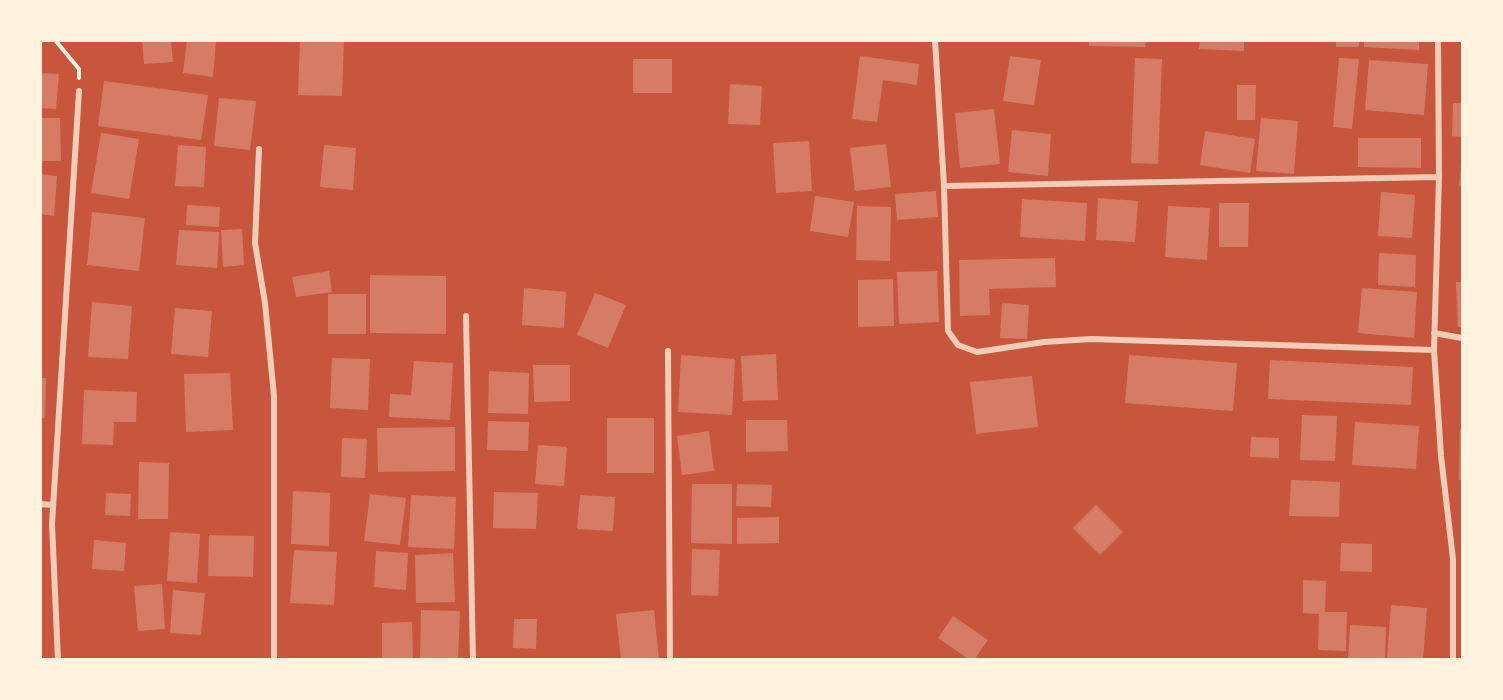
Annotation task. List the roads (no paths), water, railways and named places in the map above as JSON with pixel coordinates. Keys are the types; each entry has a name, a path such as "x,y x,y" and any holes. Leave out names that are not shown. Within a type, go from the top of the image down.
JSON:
{"street":[{"path":"935,40 944,186 948,331 958,345 977,352 1044,342 1091,339 1434,350"},
{"path":"1438,40 1439,177 1434,350 1453,559 1453,660"},
{"path":"58,660 52,524 79,91"},
{"path":"259,149 255,243 266,303 274,396 274,660"},
{"path":"944,186 1439,177"},
{"path":"466,316 472,660"},
{"path":"1434,333 1462,338"},
{"path":"668,351 670,660"},
{"path":"40,504 53,504"}]}
